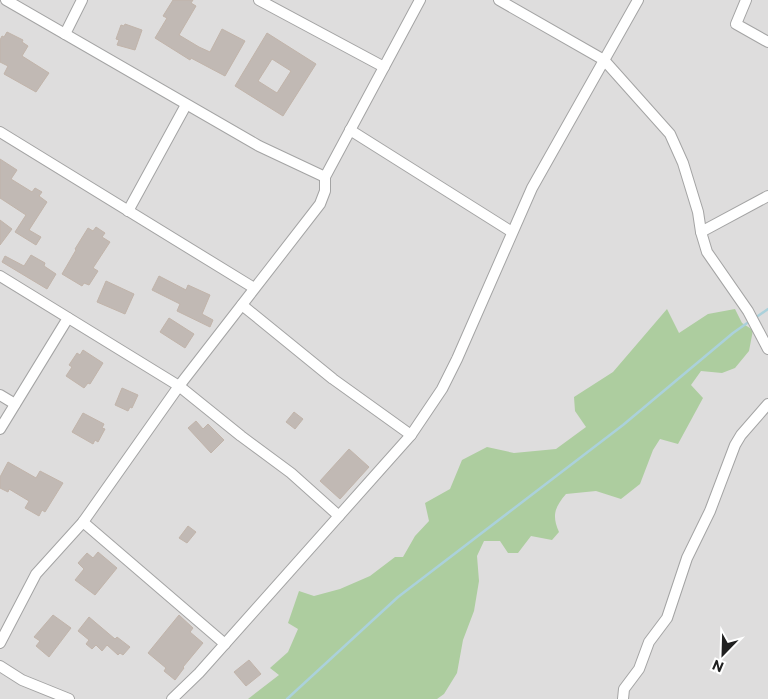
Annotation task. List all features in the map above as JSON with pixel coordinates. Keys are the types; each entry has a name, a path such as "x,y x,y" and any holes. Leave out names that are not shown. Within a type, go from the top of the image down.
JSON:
{"street":[{"path":"6,0 259,146 325,177"},
{"path":"65,34 82,0"},
{"path":"258,0 384,66"},
{"path":"0,643 36,574 83,522 179,386 320,204 325,191 325,177 420,0"},
{"path":"498,0 604,60 670,134 684,163 698,212 700,232 707,252 748,311 768,350"},
{"path":"172,699 198,674 411,435 442,389 536,180 638,0"},
{"path":"746,0 736,24 768,42"},
{"path":"128,211 186,104"},
{"path":"350,130 512,232"},
{"path":"0,132 254,288"},
{"path":"700,232 768,196"},
{"path":"0,276 179,386 291,473 339,516"},
{"path":"242,305 333,379 411,435"},
{"path":"0,429 68,318"},
{"path":"0,395 15,404"},
{"path":"623,699 624,689 636,673 649,642 667,618 687,558 710,511 736,445 741,435 768,404"},
{"path":"83,522 225,644"},
{"path":"0,666 22,680 69,699"}],"shaded area":[{"path":"0,0 768,0 768,699 0,699"}],"green space":[{"path":"667,309 679,333 708,314 735,309 742,323 753,330 749,351 735,368 722,373 701,371 691,385 703,398 678,444 660,439 653,450 640,484 621,499 596,491 566,494 555,512 555,521 559,532 552,540 531,536 518,553 508,553 500,541 484,541 477,556 479,581 474,611 463,640 457,673 444,694 437,699 248,699 279,675 270,668 288,652 298,629 288,623 299,591 314,596 340,589 370,576 395,557 403,557 415,536 429,521 425,503 450,489 462,460 487,447 514,453 556,449 586,427 575,411 574,397 613,372"}],"building":[{"path":"173,0 193,0 191,3 196,6 179,35 199,47 210,52 222,29 245,41 225,76 191,58 190,60 155,38 167,18 163,16"},
{"path":"125,24 142,30 135,50 117,45 119,40 116,39 121,25 124,26"},
{"path":"7,32 23,40 22,42 28,46 22,56 49,73 36,92 4,74 8,66 0,62 0,40"},
{"path":"267,33 316,64 283,116 235,86","holes":["272,59 291,71 277,93 258,81"]},
{"path":"0,159 17,170 11,179 32,192 35,188 42,192 39,196 47,202 29,230 41,237 36,245 15,232 26,215 0,198"},
{"path":"0,220 12,229 0,245"},
{"path":"96,227 105,233 102,237 110,242 93,268 98,271 89,285 84,283 82,286 62,274 88,228 93,231"},
{"path":"31,255 45,263 44,266 56,274 47,289 2,262 5,256 24,266"},
{"path":"159,276 186,290 188,285 210,295 202,314 213,320 210,327 177,311 180,304 152,290"},
{"path":"106,281 134,294 125,314 97,302"},
{"path":"169,318 194,334 185,348 160,332"},
{"path":"83,350 103,363 90,384 88,383 84,388 66,376 72,367 69,365 77,353 80,355"},
{"path":"122,388 138,395 132,408 130,407 128,411 115,405"},
{"path":"294,412 303,419 295,429 286,422"},
{"path":"83,413 104,424 102,428 105,429 98,442 95,440 93,444 72,432"},
{"path":"196,421 203,429 208,424 224,440 211,453 188,428"},
{"path":"349,449 369,467 340,499 320,481"},
{"path":"8,462 36,478 40,471 63,483 45,512 42,510 39,516 25,508 29,501 9,489 8,492 0,488 0,477"},
{"path":"188,526 196,532 187,543 179,538"},
{"path":"98,552 117,568 95,595 75,580 84,569 78,563 87,553 93,558"},
{"path":"53,615 71,628 49,657 36,646 40,641 34,637"},
{"path":"179,615 193,628 190,632 203,643 175,680 164,671 166,668 148,653"},
{"path":"89,617 115,639 117,637 130,647 123,655 120,653 118,655 107,645 102,651 96,645 92,649 86,644 89,640 78,631"},
{"path":"249,660 261,674 246,686 234,672"}],"waterway":[{"path":"755,318 768,309"},
{"path":"287,699 398,597 623,425 750,321"}]}
